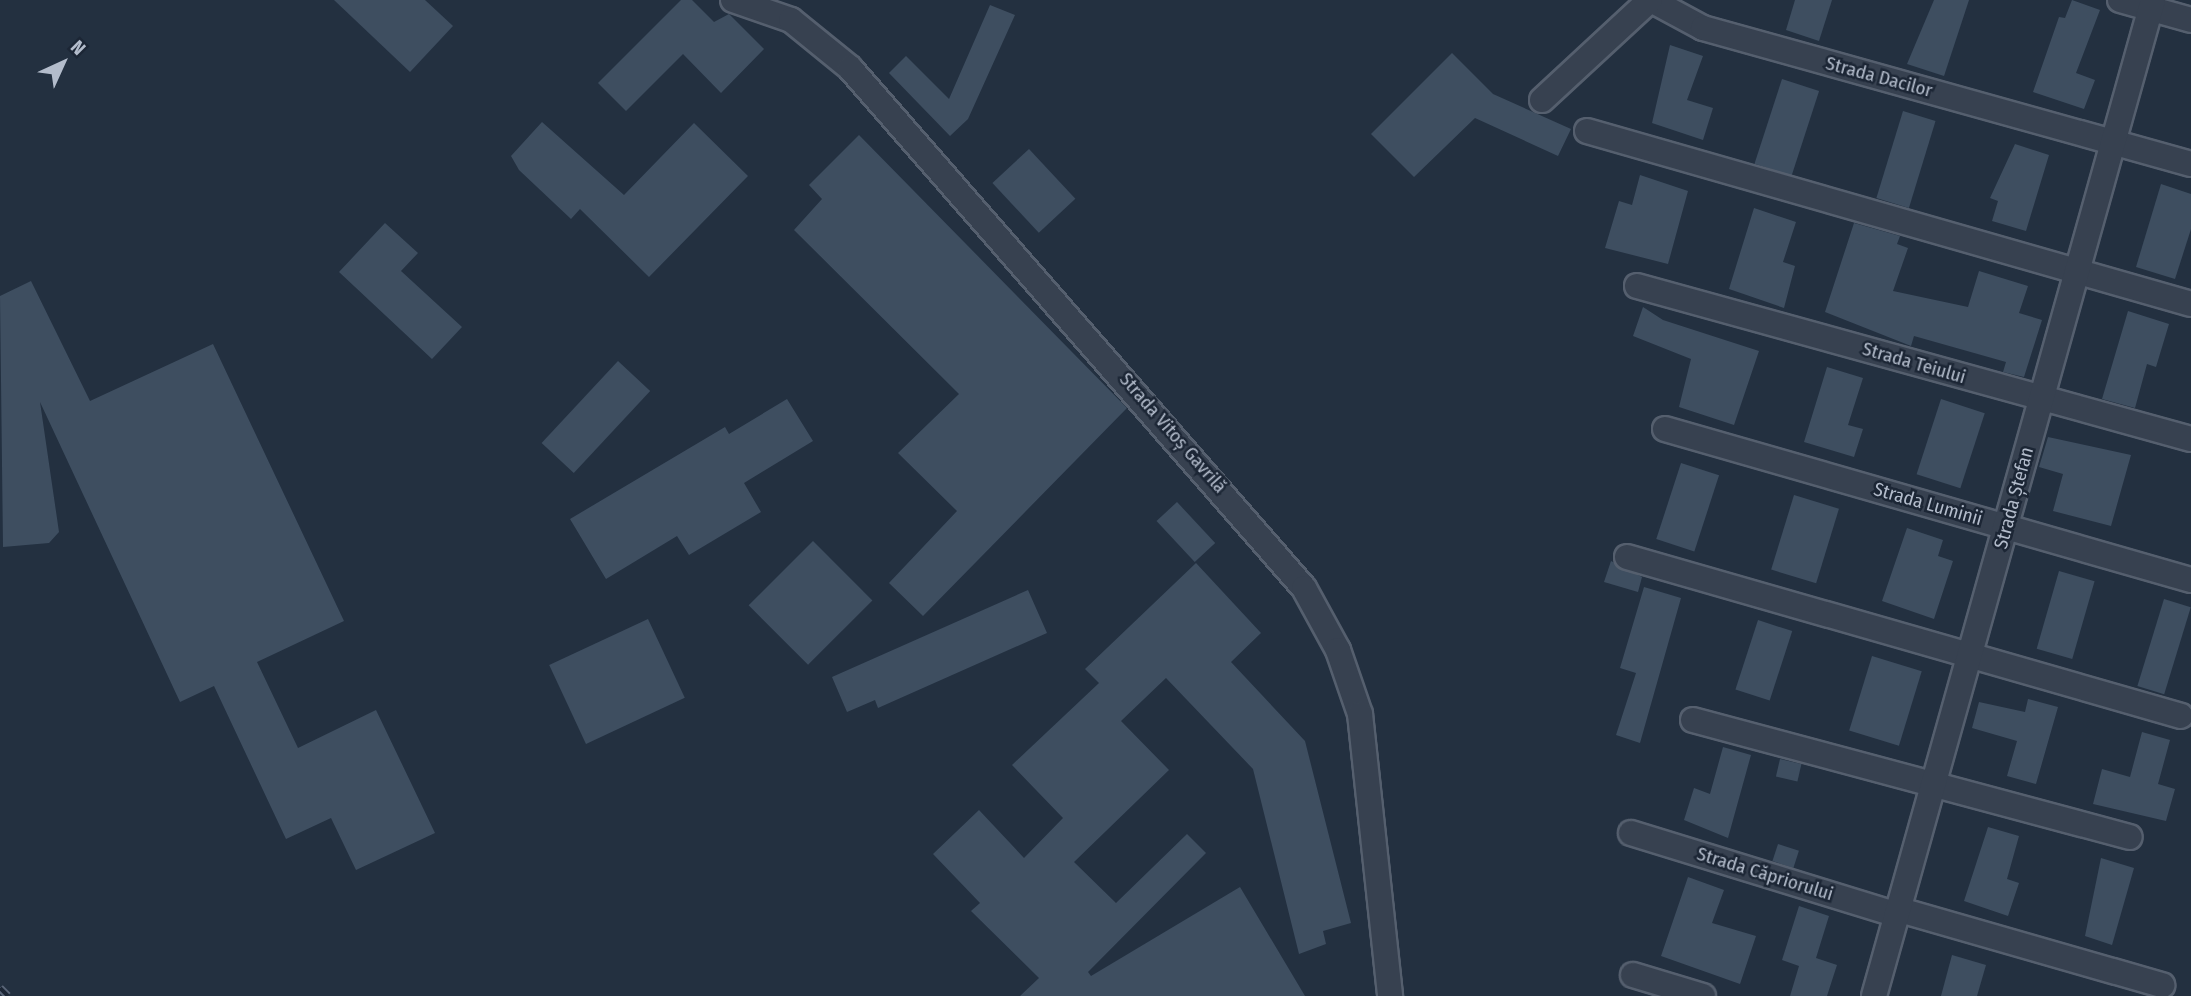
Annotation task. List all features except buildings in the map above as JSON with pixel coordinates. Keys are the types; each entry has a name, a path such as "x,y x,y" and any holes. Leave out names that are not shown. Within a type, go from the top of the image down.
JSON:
{"street":[{"name":"Strada Vitoș Gavrilă","path":"733,0 791,20 850,68 1304,588 1338,650 1360,714 1390,996"},
{"path":"1542,100 1651,0"},
{"name":"Strada Dacilor","path":"1651,0 1703,28 2191,164"},
{"path":"2120,0 2152,4 2191,20"},
{"name":"Strada Ștefan","path":"1874,996 2152,4"},
{"path":"1587,131 2191,304"},
{"name":"Strada Teiului","path":"1637,286 2191,439"},
{"name":"Strada Luminii","path":"1665,429 2191,580"},
{"path":"1627,557 2181,716"},
{"path":"1693,720 1935,782 2130,837"},
{"name":"Strada Căpriorului","path":"1631,833 1899,912 2162,985"},
{"path":"1633,975 1703,996"}],"railway":[{"path":"0,988 8,996"}]}
